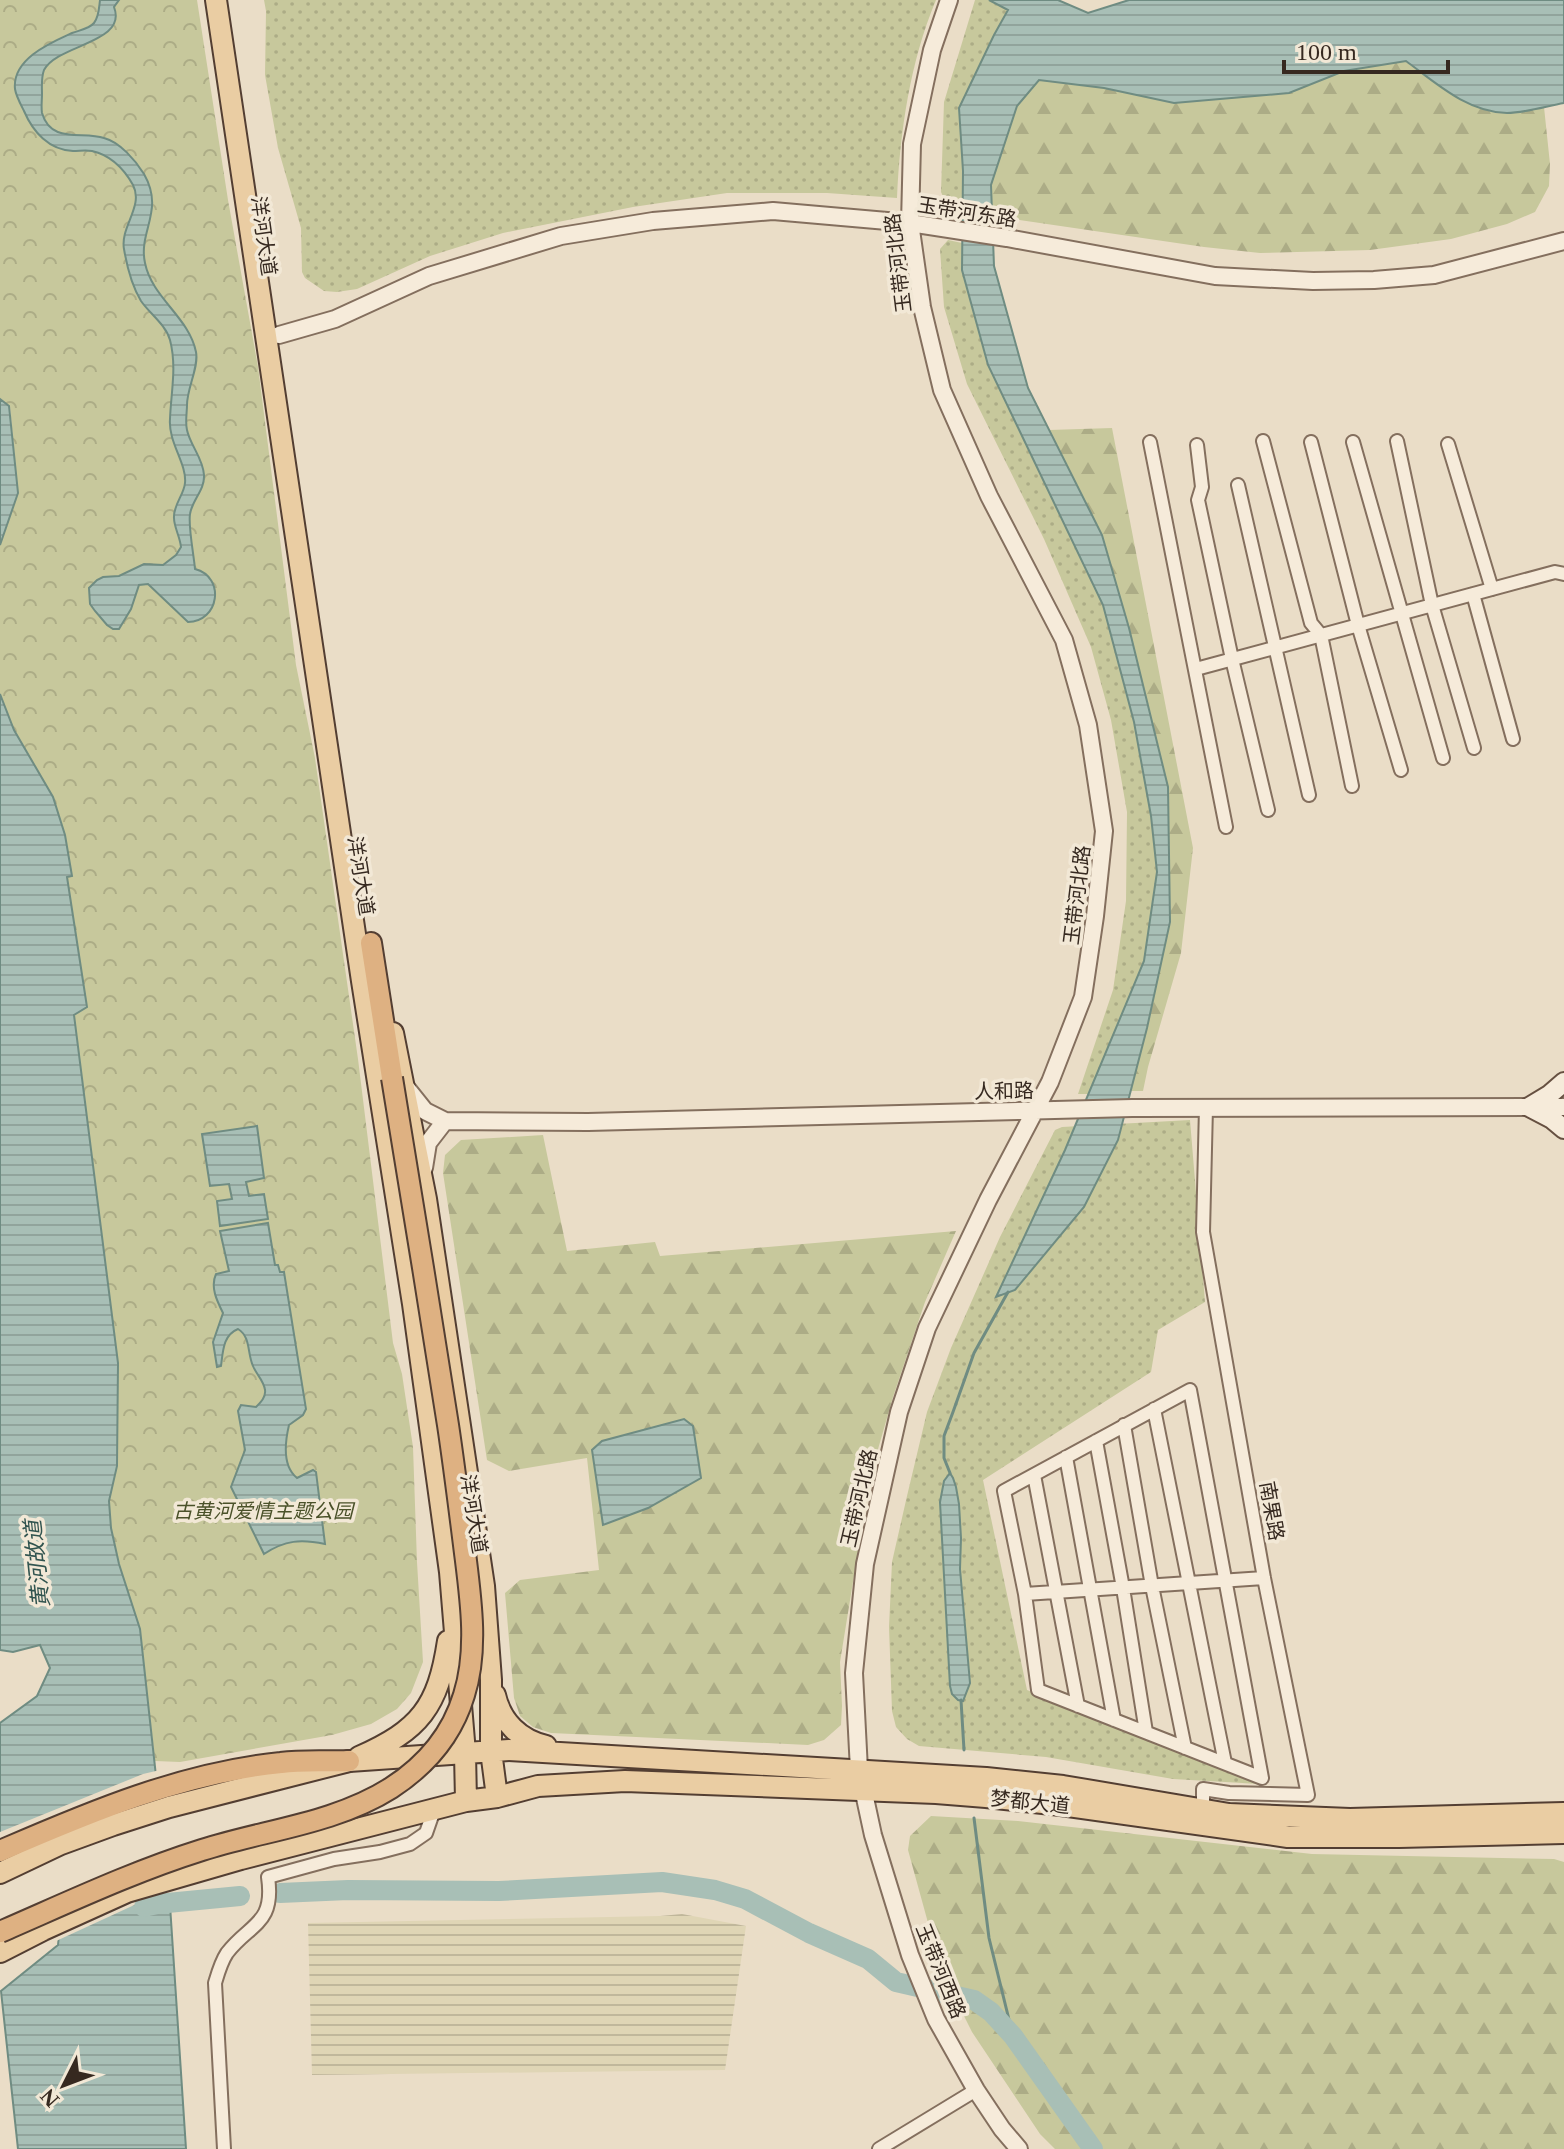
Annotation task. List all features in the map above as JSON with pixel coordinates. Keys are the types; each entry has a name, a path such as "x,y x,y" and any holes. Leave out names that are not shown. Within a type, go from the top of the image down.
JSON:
{"highway":[{"path":"0,1932 141,1870 363,1804 418,1768 445,1737 457,1716 465,1693 472,1643 467,1567 398,1081 371,943"},
{"path":"0,1851 138,1796 219,1773 282,1762 349,1761"}],"main road":[{"name":"洋河大道","path":"216,0 413,1304 453,1605 466,1801"},
{"name":"洋河大道","path":"229,0 371,943"},
{"name":"洋河大道","path":"398,1081 424,1190 484,1586 500,1751 497,1797"},
{"path":"1529,1107 1564,1082"},
{"path":"1529,1107 1564,1129"},
{"path":"0,1873 61,1844 113,1825 349,1761 398,1736 422,1716 435,1696 444,1667 453,1605"},
{"path":"491,1680 503,1716 521,1736 532,1742 581,1754"},
{"path":"349,1761 500,1751"},
{"name":"梦都大道","path":"500,1751 581,1754 861,1780 936,1793 1061,1805 1288,1837 1564,1833"},
{"name":"梦都大道","path":"497,1797 538,1786 625,1781 986,1778 1063,1786 1229,1814 1350,1819 1564,1813"},
{"path":"0,1952 127,1892 466,1801 497,1797"}],"street":[{"name":"玉带河北路","path":"861,1780 854,1673 865,1564 899,1412 927,1328 988,1200 1050,1082 1083,997 1104,831 1088,725 1064,640 989,496 942,390 922,307 910,223 912,144 932,50 949,0"},
{"name":"玉带河东路","path":"279,335 335,319 429,276 561,236 653,221 773,211 910,223 1215,276 1313,281 1434,275 1564,241"},
{"path":"1263,441 1311,623 1321,635 1352,786"},
{"path":"1397,441 1432,605 1474,748"},
{"path":"1150,442 1226,827"},
{"path":"1311,442 1358,625 1401,770"},
{"path":"1353,442 1443,758"},
{"path":"1448,444 1492,589"},
{"path":"1197,445 1202,487 1198,500 1268,810"},
{"path":"1238,485 1309,795"},
{"path":"1196,669 1555,572 1564,574"},
{"path":"1473,594 1513,739"},
{"path":"398,1081 425,1111 445,1121 426,1148 424,1190"},
{"name":"人和路","path":"445,1121 588,1122 1206,1107 1564,1107"},
{"name":"南果路","path":"1203,1809 1203,1789 1229,1793 1308,1795 1264,1578 1203,1232 1206,1107"},
{"path":"1190,1390 1262,1778 1038,1690 1025,1594 1004,1491 1124,1425 1190,1390"},
{"path":"1154,1409 1225,1763"},
{"path":"1124,1425 1185,1748"},
{"path":"1096,1441 1146,1732"},
{"path":"1066,1457 1114,1720"},
{"path":"1034,1475 1078,1706"},
{"path":"1025,1594 1264,1578"},
{"name":"玉带河西路","path":"861,1780 873,1835 910,1955 936,2019 976,2090 1019,2149"},
{"path":"224,2149 215,1983 226,1954 262,1920 267,1907 268,1877 334,1859 410,1844 426,1833 425,1812"},
{"path":"879,2149 976,2090"}],"shaded area":[{"path":"682,1914 746,1926 725,2070 312,2075 308,1923"}],"green space":[{"name":"古黄河爱情主题公园","path":"0,0 197,0 258,367 296,665 315,758 358,1059 393,1343 402,1374 413,1447 423,1662 411,1693 397,1709 371,1724 332,1735 180,1762 155,1761 140,1629 111,1528 109,1501 117,1466 118,1363 74,1015 87,1007 67,877 72,875 65,835 53,797 14,730 0,694 0,545 18,493 10,407 0,399"},
{"path":"264,0 936,0 919,48 908,97 897,198 827,193 727,193 633,207 503,233 430,256 357,289 337,292 324,291 305,278 302,272 301,228 278,148 265,75"},
{"path":"975,0 989,0 1009,10 959,108 962,211 948,207 941,192 944,102"},
{"path":"1406,61 1452,94 1478,106 1511,112 1544,107 1549,186 1535,212 1507,224 1451,239 1370,250 1260,253 992,216 991,185 1017,106 1039,80 1104,88 1174,103 1289,93 1344,71"},
{"path":"948,240 962,243 962,270 988,365 1103,605 1134,722 1151,816 1157,872 1144,961 1089,1094 1078,1094 1113,990 1126,901 1127,812 1111,720 1091,647 1044,539 967,384 944,307 940,249"},
{"path":"1112,428 1193,848 1181,953 1143,1091 1131,1091 1147,1028 1168,787 1129,628 1102,535 1049,430"},
{"path":"1190,1120 1205,1302 1158,1330 1151,1372 983,1480 1027,1690 1260,1784 1173,1779 1046,1757 919,1746 896,1727 892,1711 889,1627 892,1562 927,1412 951,1348 1000,1237 1055,1130 1062,1127"},
{"path":"543,1135 567,1251 655,1242 660,1256 956,1231 925,1302 870,1477 840,1662 841,1725 824,1740 808,1745 551,1733 533,1727 520,1716 514,1698 505,1593 520,1580 599,1570 587,1458 509,1471 487,1460 443,1173 445,1155 461,1140"},
{"path":"931,1816 1018,1821 1312,1854 1554,1859 1564,1862 1564,2149 1055,2149 1040,2134 972,2032 941,1970 908,1850 910,1836"}],"water":[{"path":"100,0 119,0 114,7 116,19 102,36 63,54 44,70 42,113 46,123 60,133 95,136 116,143 137,163 150,187 152,210 145,241 145,263 155,287 186,328 196,352 186,424 204,475 203,485 191,509 190,526 195,569 205,574 215,589 215,598 207,615 188,622 148,584 139,585 131,609 119,629 107,625 95,611 90,604 89,588 103,577 119,576 144,564 163,565 181,547 174,513 185,476 170,428 172,350 165,329 138,295 127,263 124,241 136,201 133,185 121,168 105,156 92,151 64,150 49,143 37,133 28,119 15,89 20,69 34,54 96,21"},
{"path":"989,0 1058,0 1088,13 1129,0 1564,0 1564,103 1528,111 1507,113 1479,108 1453,95 1406,61 1344,71 1289,93 1174,103 1104,88 1039,80 1017,106 991,185 994,266 1028,388 1102,535 1129,628 1168,787 1170,922 1118,1140 1084,1207 1015,1290 996,1297 1065,1150 1144,961 1157,872 1151,816 1134,722 1103,605 988,365 962,270 963,171 959,108 1008,10"},
{"path":"0,399 9,406 18,493 0,545"},
{"name":"黄河故道","path":"0,694 14,730 53,797 65,835 72,876 67,877 87,1007 74,1015 118,1363 117,1466 109,1501 111,1528 140,1629 170,1905 186,2149 18,2149 1,1991 58,1945 64,1885 0,1904 0,1723 37,1696 50,1668 40,1645 13,1652 0,1650"},
{"path":"257,1126 264,1178 246,1182 249,1196 264,1194 268,1219 220,1226 217,1201 232,1199 229,1184 210,1186 202,1134"},
{"path":"268,1223 275,1265 278,1265 280,1272 284,1272 306,1409 289,1425 287,1460 297,1478 313,1470 316,1472 325,1544 293,1542 264,1554 231,1487 245,1450 238,1411 241,1405 256,1407 264,1397 264,1387 251,1361 242,1332 238,1329 229,1335 221,1366 217,1367 213,1342 223,1313 215,1294 214,1279 216,1274 229,1271 220,1231"},
{"path":"684,1419 693,1426 701,1478 648,1508 603,1525 592,1450 602,1441"},
{"path":"950,1473 959,1504 960,1569 970,1683 963,1701 952,1694 950,1686 940,1502 944,1481"}],"pier":[{"path":"160,1770 173,1893 143,1901 54,1942 59,1890 13,1910 0,1908 0,1832 143,1774"}],"waterway":[{"path":"950,1473 944,1458 944,1436 974,1353 1008,1292"},
{"path":"961,1700 964,1750"},
{"path":"974,1818 989,1938 1013,2036"},
{"path":"280,1893 499,1891 662,1882 715,1890 745,1899 809,1933 868,1959 896,1982 974,2000 991,2012 1013,2036 1093,2149"},
{"path":"144,1907 240,1896"}]}
